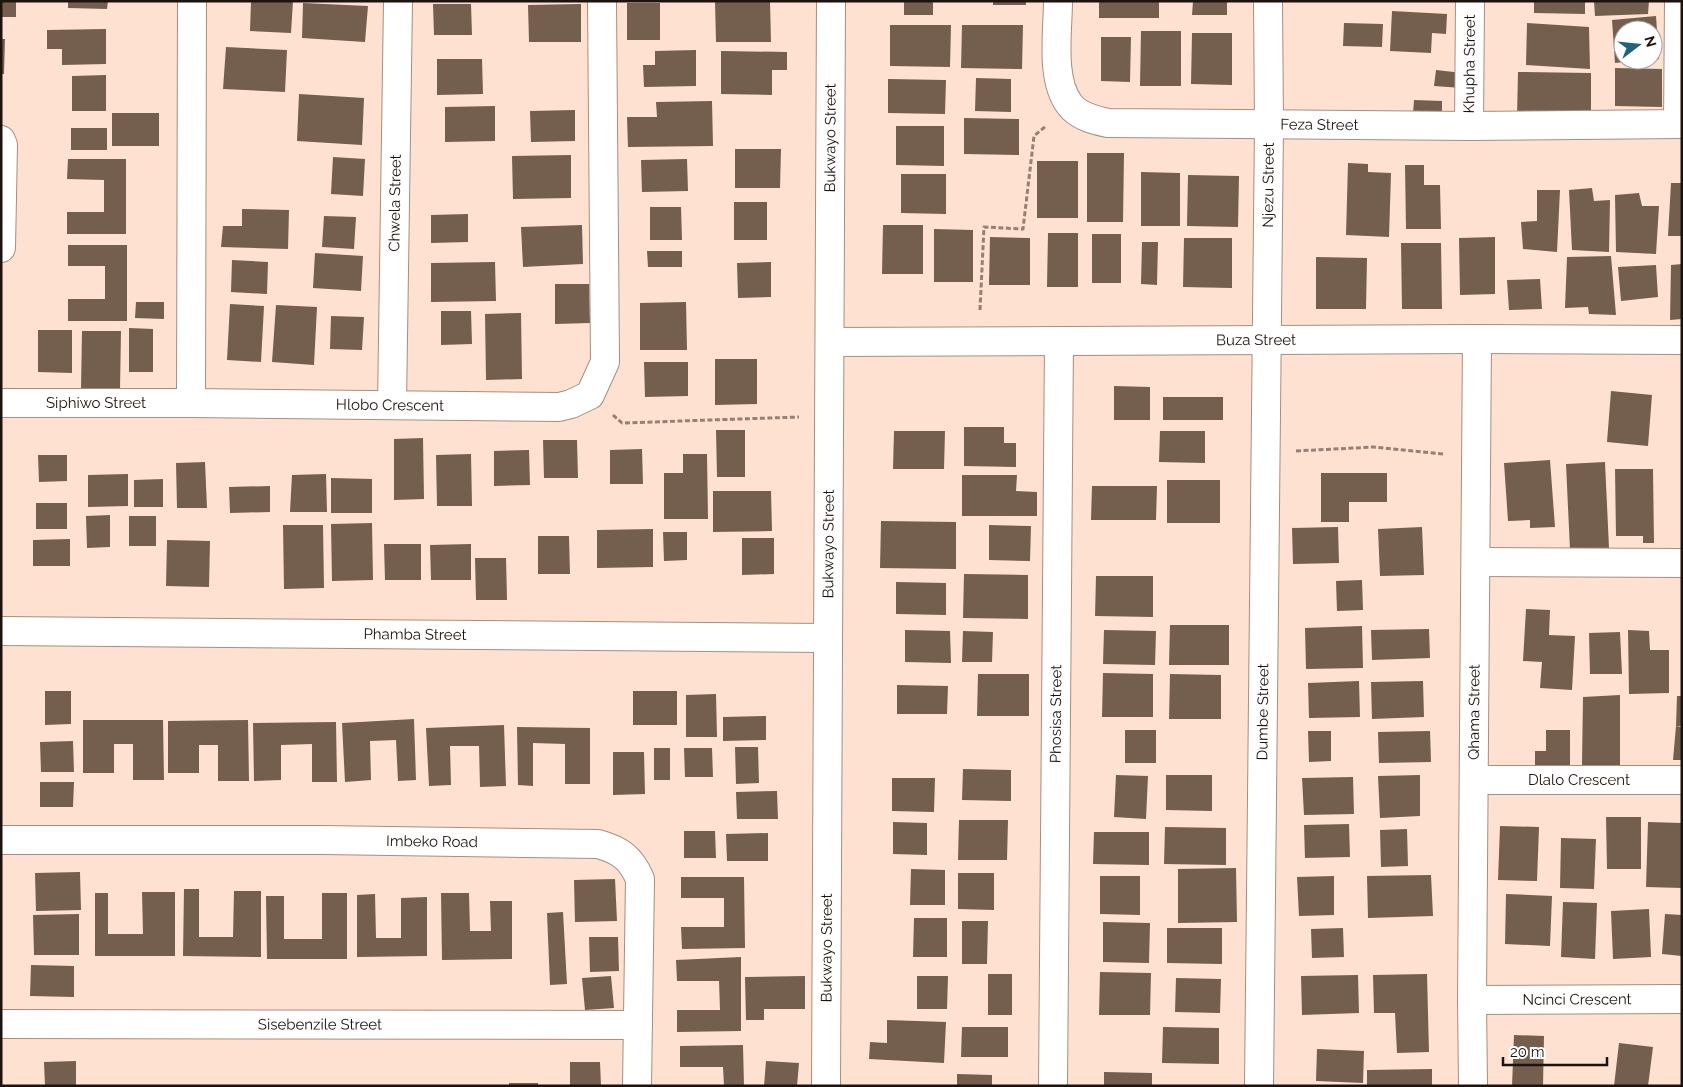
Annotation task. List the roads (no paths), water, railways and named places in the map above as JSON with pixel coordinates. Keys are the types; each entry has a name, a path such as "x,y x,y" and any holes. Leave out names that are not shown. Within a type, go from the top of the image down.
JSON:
{"street":[{"path":"191,403 192,1"},
{"name":"Chwela Street","path":"392,405 398,1"},
{"name":"Hlobo Crescent","path":"191,403 559,407 572,404 590,395 605,362 602,1"},
{"name":"Bukwayo Street","path":"826,1086 831,1"},
{"name":"Feza Street","path":"1058,1 1058,74 1064,96 1070,106 1085,116 1108,123 1469,126 1680,124"},
{"name":"Njezu Street","path":"1266,340 1269,124 1268,1"},
{"name":"Khupha Street","path":"1469,126 1470,1"},
{"path":"1679,1 1680,124"},
{"path":"1,140 3,145 1,248"},
{"name":"Qhama Street","path":"1473,1086 1477,339"},
{"name":"Dumbe Street","path":"1259,1086 1266,340"},
{"name":"Buza Street","path":"830,342 1682,340"},
{"name":"Phosisa Street","path":"1053,1086 1059,341"},
{"name":"Siphiwo Street","path":"1,403 191,403"},
{"path":"1476,562 1682,564"},
{"name":"Phamba Street","path":"1,631 828,638"},
{"name":"Dlalo Crescent","path":"1475,780 1682,780"},
{"name":"Imbeko Road","path":"1,840 322,840 598,844 621,853 635,868 640,879 637,1086"},
{"name":"Ncinci Crescent","path":"1472,1000 1682,999"},
{"name":"Sisebenzile Street","path":"1,1024 638,1025"}]}
